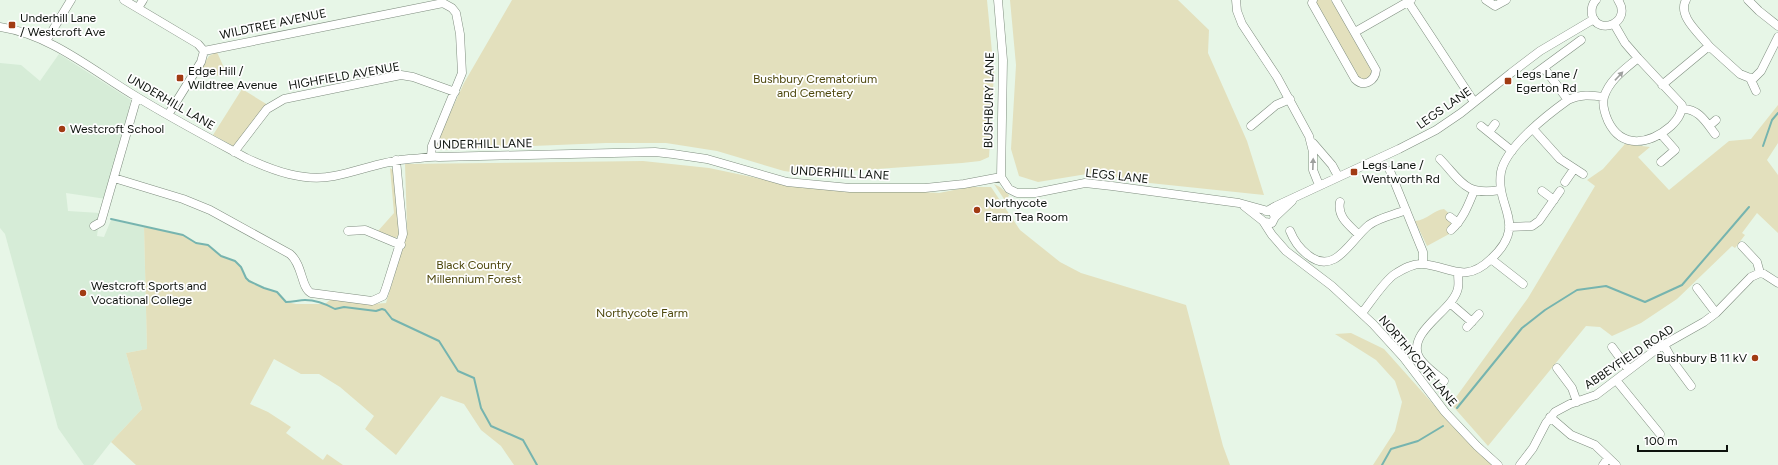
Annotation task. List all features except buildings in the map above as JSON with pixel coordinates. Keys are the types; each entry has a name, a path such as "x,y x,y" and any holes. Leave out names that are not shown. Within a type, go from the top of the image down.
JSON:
{"street":[{"path":"46,41 70,0"},
{"path":"124,0 198,44 204,51 201,62 168,115"},
{"path":"138,8 143,0"},
{"name":"BUSHBURY LANE","path":"998,0 1003,60 1001,177"},
{"path":"1236,0 1237,11 1242,24 1290,99 1311,141 1332,165 1338,176"},
{"path":"1313,0 1312,3 1355,80 1360,84 1365,84 1371,81 1375,76 1376,70 1336,0"},
{"path":"1486,0 1495,6 1506,0"},
{"path":"1596,0 1592,8 1594,19 1601,25 1605,26 1614,24 1621,15 1621,1"},
{"path":"1686,0 1683,9 1686,18 1709,46 1740,74 1754,78 1761,71 1778,37"},
{"path":"1748,0 1759,12 1778,26"},
{"path":"1355,32 1409,1 1474,102"},
{"name":"WILDTREE AVENUE","path":"204,51 443,3 452,8 456,13 460,34 462,73 432,146 431,156"},
{"name":"LEGS LANE","path":"1001,177 1009,188 1018,193 1036,193 1085,183 1239,203 1268,211 1318,185 1421,138 1449,122 1540,52 1594,19"},
{"path":"1614,24 1625,43 1682,105 1682,110 1674,123 1661,134 1642,141 1630,141 1614,130 1605,115 1604,97 1618,75 1638,58"},
{"name":"UNDERHILL LANE","path":"0,27 28,33 46,41 137,97 234,152 264,166 310,178 334,176 396,160 425,158 431,156 655,152 707,159 787,182 850,188 925,188 964,184 1001,177"},
{"path":"1532,76 1581,40"},
{"path":"1662,85 1709,46"},
{"path":"1544,68 1568,100"},
{"name":"HIGHFIELD AVENUE","path":"234,152 267,109 284,99 401,75 413,77 455,92"},
{"path":"1750,78 1756,90"},
{"path":"1362,313 1393,275 1408,267 1423,264 1458,273 1476,269 1492,258 1506,239 1509,227 1509,218 1500,190 1501,172 1512,151 1533,129 1568,100 1575,96 1585,95 1604,97"},
{"path":"94,226 101,222 137,97"},
{"path":"1251,126 1276,106 1290,99"},
{"path":"1682,110 1690,109 1698,113 1715,134"},
{"path":"1709,126 1716,120"},
{"path":"1489,132 1495,124"},
{"path":"1481,126 1512,151"},
{"path":"1533,129 1560,159 1583,174"},
{"path":"1661,134 1675,150 1662,162"},
{"path":"1311,141 1314,161 1313,170 1318,185"},
{"path":"1440,159 1444,168 1461,183 1474,191 1483,192 1500,190"},
{"path":"114,178 183,199 210,210 290,254 299,263 306,289 311,294 372,301 383,296 401,244 404,227 396,160"},
{"path":"1565,182 1574,169"},
{"path":"1390,177 1406,210 1422,252 1423,264"},
{"path":"1451,230 1458,223 1465,212 1474,191"},
{"path":"1542,191 1554,200"},
{"path":"1509,227 1532,226 1539,221 1560,191"},
{"name":"LEGS LANE","path":"1275,219 1297,196"},
{"name":"LEGS LANE","path":"1239,203 1255,213 1264,221"},
{"path":"1338,207 1344,220 1359,234"},
{"path":"1290,231 1292,237 1304,252 1315,260 1322,262 1336,258 1344,252 1359,234 1369,225 1379,219 1406,210"},
{"path":"1275,219 1270,223 1264,221 1263,214 1268,211 1274,213 1281,245"},
{"path":"1450,217 1458,223"},
{"name":"NORTHYCOTE LANE","path":"1264,221 1272,235 1293,257 1332,286 1362,313 1404,358 1445,412 1473,442 1498,465"},
{"path":"348,231 365,230 401,244"},
{"path":"1742,246 1757,262 1760,273 1778,283"},
{"path":"1492,258 1523,283"},
{"path":"1444,381 1438,371 1421,359 1417,348 1424,332 1450,303 1458,289 1458,273"},
{"name":"ABBEYFIELD ROAD","path":"1520,465 1533,448 1550,417 1562,408 1596,395 1664,345 1692,330 1716,313 1742,284 1751,277 1760,273"},
{"path":"1699,294 1716,313"},
{"path":"1450,303 1470,324 1479,314"},
{"path":"1664,345 1674,363 1689,383 1693,374"},
{"path":"1612,347 1630,370"},
{"path":"1557,368 1578,402"},
{"path":"1616,380 1660,434"},
{"path":"1550,417 1571,435 1595,445 1606,462 1616,465"}],"shaded area":[{"name":"Westcroft Sports and Vocational College","path":"59,54 131,100 106,199 66,193 68,211 100,213 97,236 104,237 111,220 144,227 147,349 126,353 142,409 111,442 93,465 84,465 58,428 5,234 0,228 0,63 21,65 40,81"}],"green space":[{"name":"Bushbury Crematorium and Cemetery","path":"512,0 987,0 994,73 989,157 980,161 962,163 806,174 784,171 717,151 666,143 606,143 433,150 464,83"},
{"path":"1010,0 1178,0 1209,30 1208,53 1247,141 1264,195 1140,182 1093,173 1038,182 1019,176 1011,149 1016,65"},
{"path":"1316,0 1331,0 1373,71 1372,75 1362,81 1358,80 1315,4"},
{"path":"217,52 225,70 220,77 202,67 209,56"},
{"path":"242,89 268,105 237,144 233,146 213,135"},
{"path":"1778,105 1778,143 1767,160 1778,175 1778,233 1757,213 1742,233 1745,235 1735,248 1732,246 1677,299 1641,323 1612,336 1600,327 1586,326 1488,446 1451,404 1528,298 1595,186 1587,180 1603,169 1625,144 1650,147 1638,157 1669,190 1729,141 1751,139"},
{"name":"Northycote Farm","path":"643,161 709,168 804,188 878,189 939,193 969,187 991,187 1020,230 1060,262 1081,273 1186,305 1223,446 1230,465 514,465 501,446 481,430 464,404 441,396 396,455 365,429 374,416 340,387 319,374 301,374 274,359 250,404 268,412 291,427 286,433 323,460 327,454 343,465 136,465 111,442 142,409 126,353 147,349 144,227 183,235 196,243 208,245 221,256 235,261 241,267 246,278 264,288 277,292 286,302 296,304 325,304 331,299 372,304 386,303 404,243 407,227 405,164"},
{"path":"390,168 396,172 400,234 396,238 378,231 394,213"},
{"path":"994,184 1009,195 1006,202"},
{"path":"1444,209 1452,216 1449,220 1452,225 1447,230 1451,233 1427,246 1415,221 1423,219 1437,211"},
{"path":"1351,333 1384,349 1458,432 1496,465 1373,465 1395,431 1402,402 1395,381 1376,360 1335,334"}],"waterway":[{"path":"1763,146 1772,120 1778,113"},
{"path":"1457,408 1522,328 1545,310 1577,290 1606,286 1645,302 1682,285 1749,207"},
{"path":"111,219 183,235 196,243 208,245 221,256 235,261 241,267 249,281 277,292 286,302 309,300 328,305 335,309 344,307 376,311 382,309 385,310 392,319 439,341 458,371 474,378 481,408 491,426 523,440 537,465"},
{"path":"1382,465 1391,449 1418,441 1443,426"}],"place":[{"name":"Underhill Lane / Westcroft Ave","path":"12,25"},
{"name":"Edge Hill / Wildtree Avenue","path":"180,78"},
{"name":"Legs Lane / Egerton Rd","path":"1508,81"},
{"name":"Westcroft School","path":"62,129"},
{"name":"Legs Lane / Wentworth Rd","path":"1354,172"},
{"name":"Northycote Farm Tea Room","path":"977,210"},
{"name":"Westcroft Sports and Vocational College","path":"83,293"},
{"name":"Bushbury B 11 kV","path":"1755,358"}],"park label":[{"name":"Black Country Millennium Forest","path":"474,272"}]}
